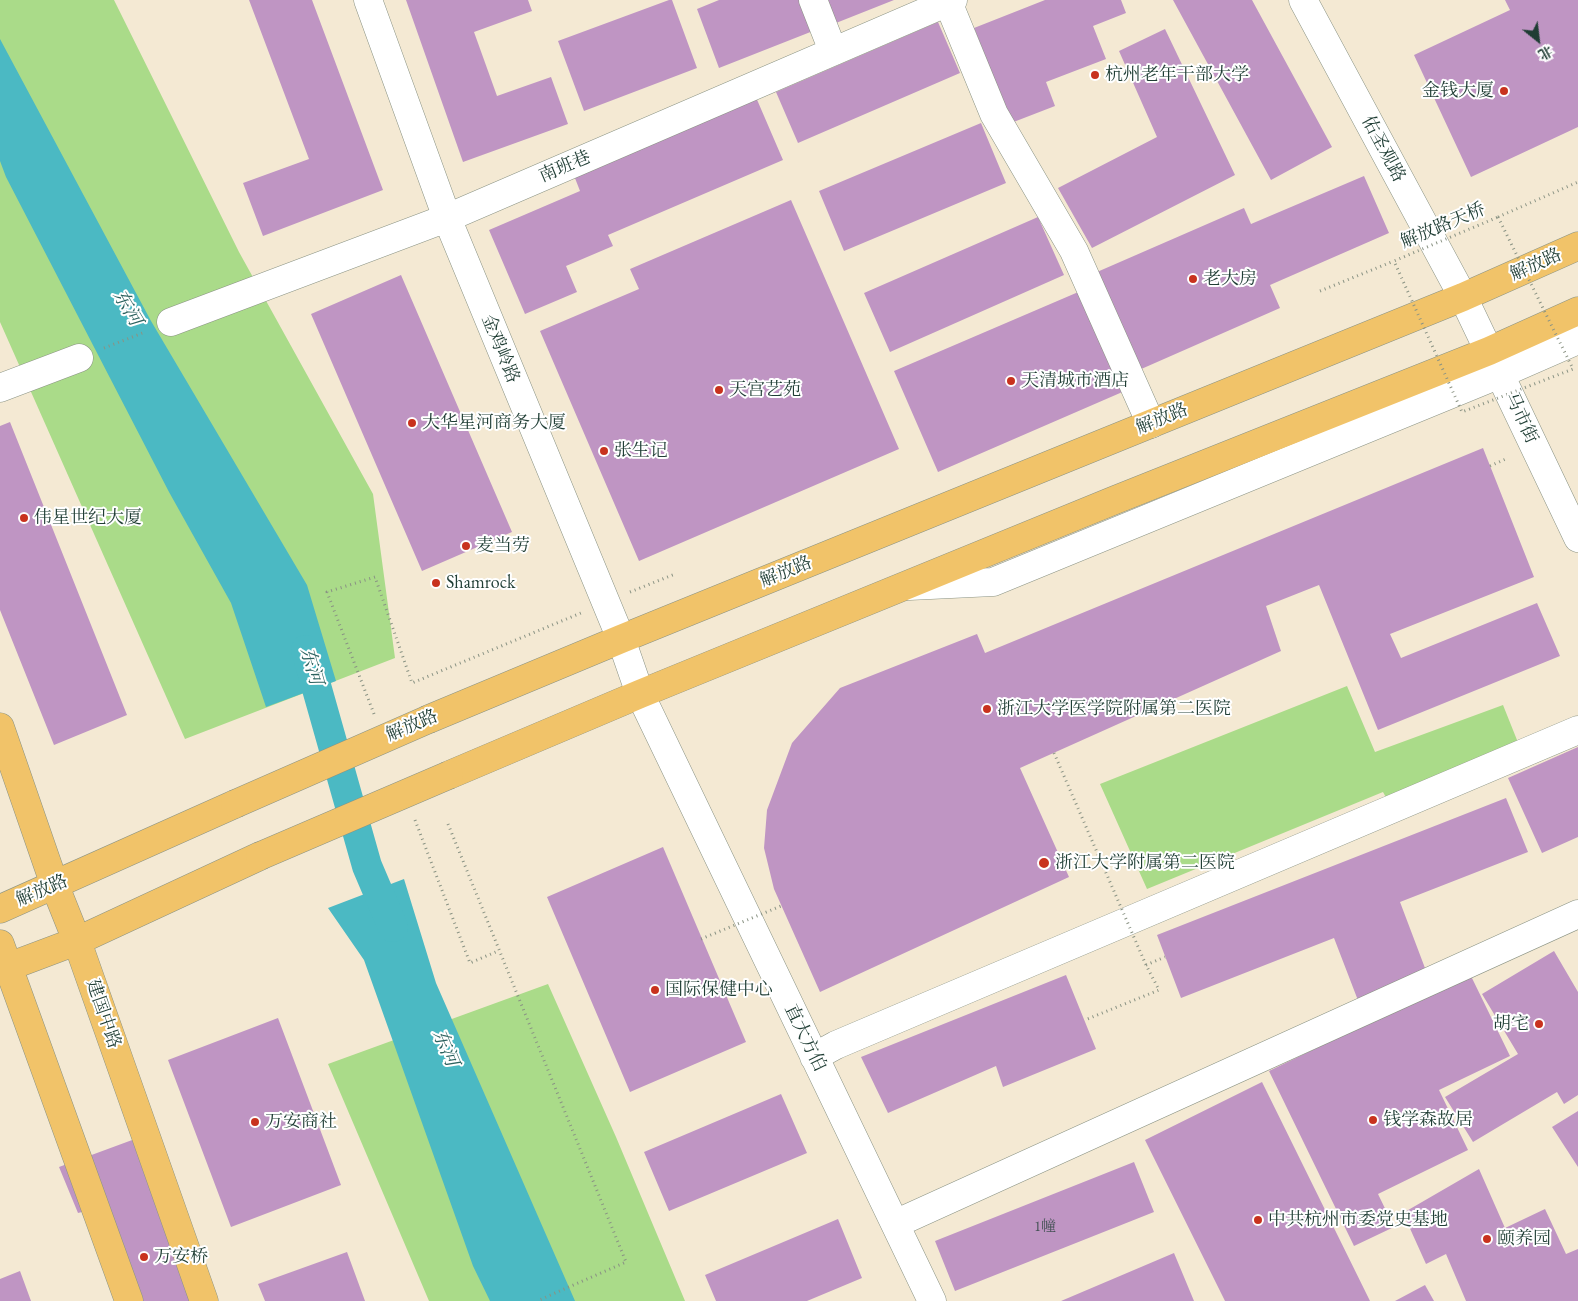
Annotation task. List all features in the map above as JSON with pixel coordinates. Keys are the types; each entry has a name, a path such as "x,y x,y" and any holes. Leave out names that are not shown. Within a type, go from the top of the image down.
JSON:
{"main road":[{"name":"解放路","path":"0,910 429,719 621,639 1464,297 1578,246"},
{"path":"129,1301 2,961 77,941 260,856 640,694 905,586 1495,363 1578,310"},
{"name":"建国中路","path":"0,726 55,886 77,941 204,1301"}],"street":[{"name":"金鸡岭路","path":"368,0 447,218 606,602 640,694"},
{"path":"813,0 833,51"},
{"name":"佑圣观路","path":"1303,0 1464,297"},
{"name":"南班巷","path":"171,322 447,218 951,1"},
{"path":"951,1 994,114 1074,251 1151,424"},
{"name":"马市街","path":"1464,297 1578,538"},
{"path":"1495,363 1578,340"},
{"path":"0,388 79,358"},
{"name":"直大方伯","path":"640,694 932,1301"},
{"path":"814,1058 836,1045 1578,730"},
{"path":"895,1224 1578,914"}],"path":[{"path":"1498,217 1578,182"},
{"name":"解放路天桥","path":"1498,217 1572,369 1462,412 1394,261 1498,217"},
{"path":"1320,291 1394,261"},
{"path":"79,358 171,322"},
{"path":"375,577 412,683 675,574"},
{"path":"1054,753 1146,965 1159,990 1085,1020"},
{"path":"448,824 626,1262 537,1301"},
{"path":"701,939 781,906"},
{"path":"1146,965 1166,957"}],"green space":[{"path":"0,0 114,0 239,252 373,494 395,658 185,739 0,322"},
{"path":"1347,686 1375,752 1503,705 1525,760 1395,814 1383,792 1147,889 1100,784"},
{"path":"548,984 616,1137 685,1301 429,1301 328,1064"}],"water":[{"path":"0,39 151,321 307,585 336,681 266,707 231,603 169,492 6,177 0,161"},
{"path":"404,879 436,983 575,1301 490,1301 473,1266 364,960 328,908"}],"building":[{"path":"249,0 312,0 383,190 263,236 243,183 309,159"},
{"path":"406,0 528,0 532,11 474,32 497,96 551,77 568,124 463,162"},
{"path":"672,0 697,68 584,111 558,41"},
{"path":"719,0 801,0 813,31 719,68 697,9"},
{"path":"827,0 894,0 836,23"},
{"path":"1045,0 1121,0 1126,13 1093,26 1106,59 1046,82 1055,106 1011,123 974,28"},
{"path":"1173,0 1252,0 1332,147 1271,180"},
{"name":"金钱大厦","path":"1505,0 1578,0 1578,127 1471,177 1414,55 1510,10"},
{"path":"938,22 960,73 798,143 776,92"},
{"path":"1165,29 1235,175 1092,248 1058,188 1157,137 1119,51"},
{"path":"755,95 783,160 608,235 613,246 566,266 577,292 525,314 489,230 580,191 573,173"},
{"path":"981,123 1006,183 844,251 819,191"},
{"name":"老大房","path":"1364,176 1389,233 1270,285 1280,308 1139,370 1097,272 1244,208 1251,224"},
{"name":"天宫艺苑","path":"791,200 899,449 639,561 540,331 639,289 630,269"},
{"path":"1038,217 1064,275 890,352 864,293"},
{"name":"大华星河商务大厦","path":"401,275 512,532 422,571 311,314"},
{"name":"天清城市酒店","path":"1083,290 1127,390 938,472 894,371"},
{"name":"伟星世纪大厦","path":"10,422 127,715 54,745 0,610 0,426"},
{"name":"浙江大学医学院附属第二医院","path":"1483,448 1534,577 1390,634 1401,658 1537,603 1560,656 1378,730 1319,585 1266,606 1281,651 1020,768 1069,877 820,992 774,889 764,848 767,810 792,743 840,688 977,634 985,653"},
{"path":"1578,747 1578,837 1542,853 1508,778"},
{"path":"1506,798 1528,852 1400,902 1428,976 1359,1003 1334,938 1181,998 1157,935"},
{"name":"国际保健中心","path":"663,847 746,1042 630,1092 547,897"},
{"name":"胡宅","path":"1554,951 1578,992 1578,1095 1564,1104 1557,1092 1473,1142 1445,1097 1518,1054 1482,994"},
{"name":"钱学森故居","path":"1470,974 1510,1056 1439,1090 1468,1150 1378,1194 1394,1227 1354,1246 1269,1071"},
{"path":"1066,975 1096,1049 1003,1087 996,1066 888,1113 861,1057"},
{"name":"万安商社","path":"278,1018 341,1185 231,1227 168,1060"},
{"name":"中共杭州市委党史基地","path":"1262,1082 1370,1301 1225,1301 1145,1140"},
{"path":"781,1094 807,1153 669,1211 644,1152"},
{"path":"1578,1111 1578,1167 1552,1127"},
{"name":"万安桥","path":"143,1136 204,1301 118,1301 82,1212 78,1213 59,1167"},
{"path":"1134,1162 1154,1212 955,1291 935,1241"},
{"name":"颐养园","path":"1479,1169 1505,1228 1545,1209 1566,1254 1578,1249 1578,1301 1466,1301 1446,1254 1426,1264 1403,1213"},
{"path":"838,1219 862,1278 807,1301 716,1301 705,1275"},
{"path":"347,1252 365,1301 265,1301 258,1284"},
{"path":"1174,1253 1194,1301 1061,1301"},
{"path":"20,1271 31,1301 0,1301 0,1279"},
{"path":"1425,1285 1434,1301 1395,1301"}],"waterway":[{"name":"东河","path":"306,650 367,866 393,927"}],"place":[{"name":"杭州老年干部大学","path":"1095,75"},
{"name":"金钱大厦","path":"1504,91"},
{"name":"老大房","path":"1193,279"},
{"name":"天清城市酒店","path":"1011,381"},
{"name":"天宫艺苑","path":"719,390"},
{"name":"大华星河商务大厦","path":"412,423"},
{"name":"张生记","path":"604,451"},
{"name":"伟星世纪大厦","path":"24,518"},
{"name":"麦当劳","path":"466,546"},
{"name":"Shamrock","path":"436,583"},
{"name":"浙江大学医学院附属第二医院","path":"987,709"},
{"name":"浙江大学附属第二医院","path":"1044,863"},
{"name":"国际保健中心","path":"655,990"},
{"name":"胡宅","path":"1539,1024"},
{"name":"钱学森故居","path":"1373,1120"},
{"name":"万安商社","path":"255,1122"},
{"name":"中共杭州市委党史基地","path":"1258,1220"},
{"name":"颐养园","path":"1487,1239"},
{"name":"万安桥","path":"144,1257"}]}
